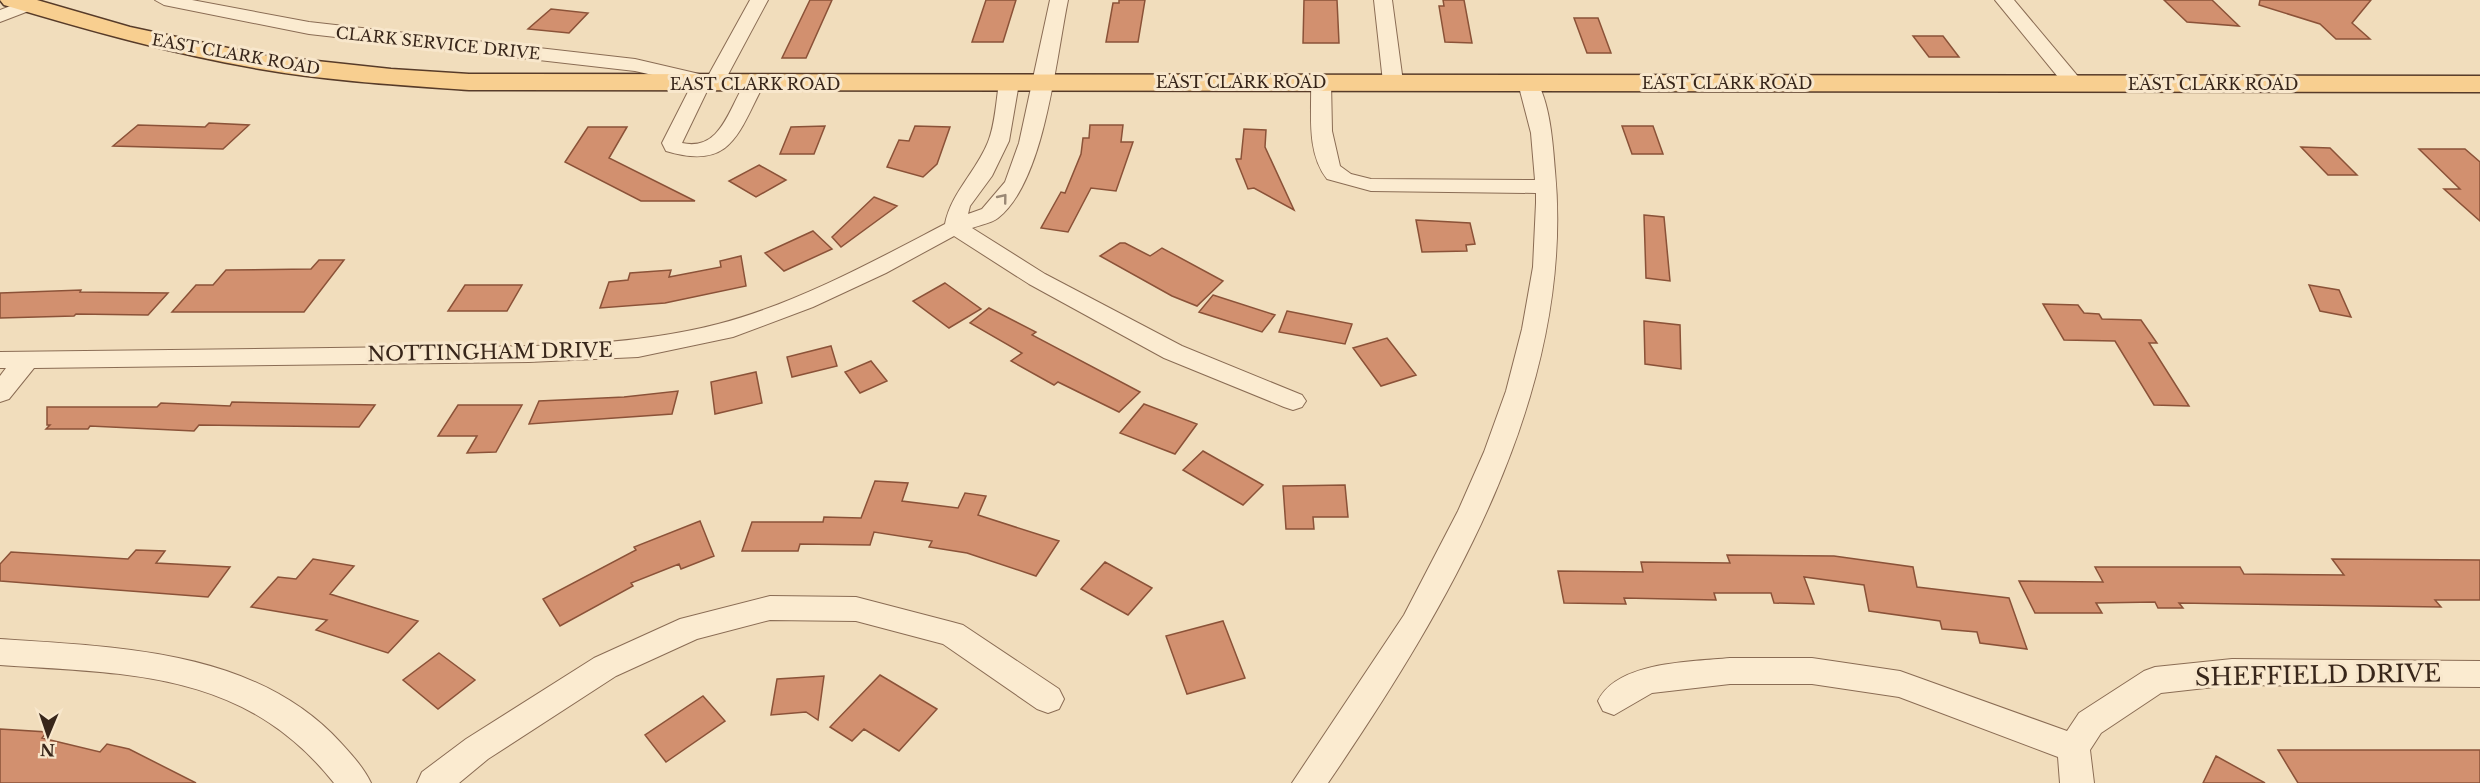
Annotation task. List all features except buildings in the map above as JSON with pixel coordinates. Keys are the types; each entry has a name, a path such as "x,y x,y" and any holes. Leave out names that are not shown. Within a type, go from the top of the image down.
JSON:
{"main road":[{"name":"EAST CLARK ROAD","path":"20,2 126,33 202,50 332,71 469,82 2480,84"}],"street":[{"name":"CLARK SERVICE DRIVE","path":"164,0 309,28 635,65 681,74 707,84"},
{"path":"754,84 724,140 718,146 704,151 686,151 673,147 672,143 759,0"},
{"name":"NOTTINGHAM DRIVE","path":"0,360 529,354 638,349 724,330 805,302 878,268 955,227 990,214 1016,183 1029,143 1044,83 1059,0"},
{"path":"1383,0 1393,82"},
{"path":"2004,0 2074,84"},
{"path":"0,17 20,2"},
{"path":"1321,82 1325,160 1334,173 1349,181 1371,185 1546,187"},
{"path":"1009,83 999,141 981,176 959,206 955,227 1037,279 1173,352 1293,401"},
{"path":"1309,783 1414,626 1476,506 1525,366 1542,295 1546,237 1546,187 1542,140 1528,83"},
{"path":"0,393 28,358"},
{"path":"434,783 477,749 604,667 691,628 770,608 856,609 952,634 1048,699"},
{"path":"0,652 148,665 225,683 260,699 298,723 329,752 354,783"},
{"path":"1614,701 1646,681 1730,671 1812,671 1900,684 2074,748 2078,783"},
{"name":"SHEFFIELD DRIVE","path":"2074,748 2090,723 2115,704 2155,680 2232,672 2480,674"}]}
